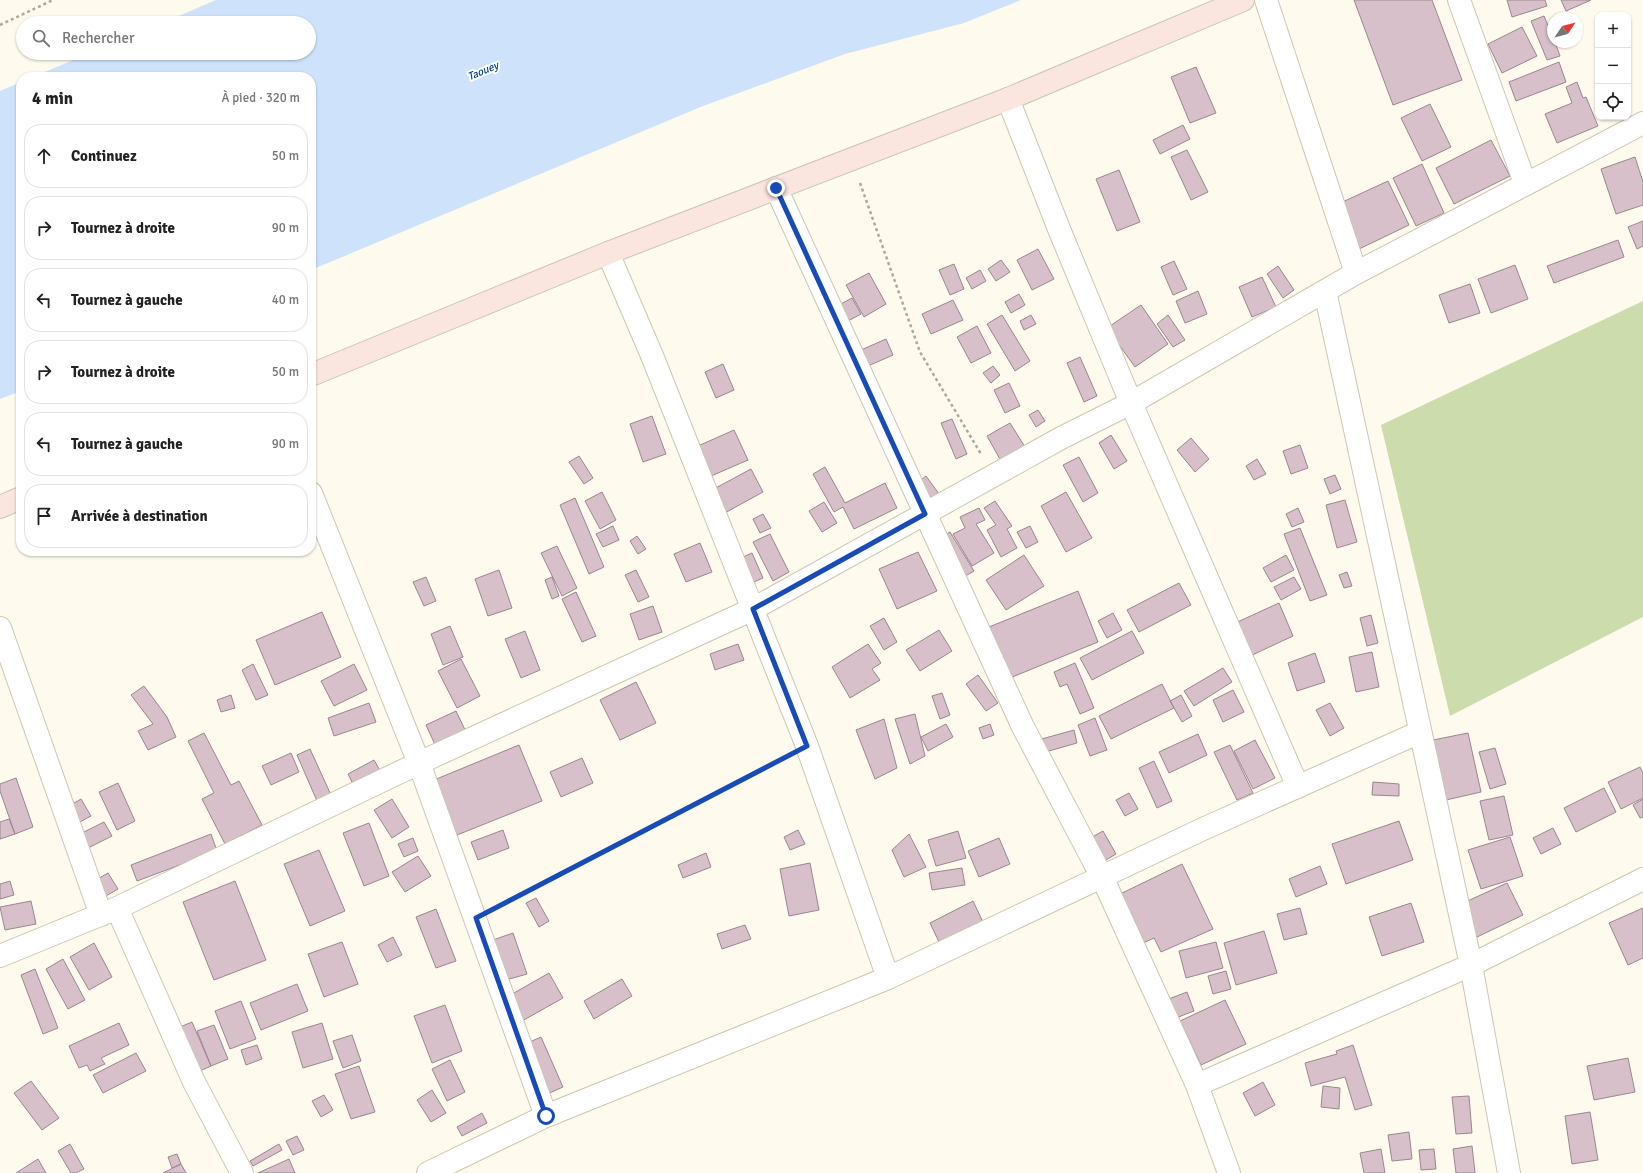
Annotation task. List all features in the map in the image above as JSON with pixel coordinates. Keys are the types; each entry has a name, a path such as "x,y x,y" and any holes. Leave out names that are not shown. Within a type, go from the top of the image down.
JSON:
{"main road":[{"path":"316,373 608,253 1008,99 1243,0"},
{"path":"0,507 16,500"}],"street":[{"path":"1266,0 1356,273"},
{"path":"1459,0 1525,183"},
{"path":"1008,99 1062,236 1131,403 1298,787"},
{"path":"0,956 109,911 419,763 753,609 1063,437 1131,403 1356,273 1525,183 1643,123"},
{"path":"776,188 1023,727 1102,877 1197,1085 1229,1173"},
{"path":"608,253 656,365 807,746 888,978"},
{"path":"1325,291 1471,965 1509,1173"},
{"path":"316,506 419,763 546,1116"},
{"path":"0,628 109,911 194,1082 242,1173"},
{"path":"428,1173 546,1116 888,978 1203,829 1420,732"},
{"path":"1197,1085 1471,965 1643,880"}],"path":[{"path":"19,16 53,0"},
{"path":"0,25 16,17"},
{"path":"852,160 920,352 994,476"},
{"path":"476,918 807,746"}],"green space":[{"path":"1643,301 1643,617 1450,716 1381,425"}],"water":[{"name":"Taouey","path":"216,0 1021,0 964,23 845,54 703,106 316,268 316,72 45,72 73,60 316,60 316,16 178,16"},
{"path":"16,84 16,393 0,399 0,91"}],"building":[{"path":"1354,0 1432,0 1462,80 1393,105"},
{"path":"1507,0 1545,0 1547,6 1512,17"},
{"path":"1561,0 1591,0 1566,11"},
{"path":"1544,16 1547,23 1547,48 1557,48 1560,56 1547,60 1531,21"},
{"path":"1522,27 1537,56 1502,73 1488,44"},
{"path":"1559,62 1566,82 1516,101 1509,82"},
{"path":"1196,67 1216,113 1190,123 1171,77"},
{"path":"1577,82 1583,98 1586,97 1598,126 1557,143 1545,114 1572,103 1566,87"},
{"path":"1430,104 1451,147 1422,161 1401,118"},
{"path":"1183,125 1190,139 1160,154 1153,140"},
{"path":"1491,140 1510,176 1454,204 1436,168"},
{"path":"1187,150 1208,192 1191,200 1171,157"},
{"path":"1635,157 1643,182 1643,205 1616,214 1601,169"},
{"path":"1422,164 1444,213 1416,226 1393,178"},
{"path":"1119,170 1140,222 1117,231 1096,179"},
{"path":"1388,181 1409,225 1357,250 1336,205"},
{"path":"1643,221 1643,246 1637,249 1628,227"},
{"path":"1618,240 1624,257 1554,283 1547,266"},
{"path":"1038,249 1054,279 1032,290 1017,260"},
{"path":"1001,260 1010,272 996,281 988,269"},
{"path":"1174,261 1187,289 1173,295 1161,267"},
{"path":"954,264 964,289 950,295 939,270"},
{"path":"1515,265 1528,299 1491,313 1478,279"},
{"path":"1278,266 1294,290 1283,298 1267,274"},
{"path":"980,270 986,281 972,289 966,278"},
{"path":"869,273 886,304 864,317 846,285"},
{"path":"1262,277 1276,307 1252,317 1239,287"},
{"path":"1470,284 1480,313 1449,323 1439,295"},
{"path":"1198,291 1207,314 1185,323 1176,301"},
{"path":"1019,294 1025,305 1011,313 1005,302"},
{"path":"852,298 861,314 848,321 839,305"},
{"path":"953,300 963,320 931,334 922,314"},
{"path":"1141,305 1168,344 1135,367 1107,328"},
{"path":"1002,315 1030,361 1015,371 987,324"},
{"path":"1031,315 1036,324 1024,330 1020,321"},
{"path":"1168,315 1185,340 1173,347 1157,324"},
{"path":"977,326 991,353 971,363 957,337"},
{"path":"886,339 893,355 868,366 861,350"},
{"path":"1080,357 1097,396 1084,402 1067,363"},
{"path":"723,364 734,390 716,398 705,372"},
{"path":"993,366 1000,375 991,383 983,373"},
{"path":"1009,383 1020,406 1005,413 994,390"},
{"path":"1038,410 1045,421 1036,427 1029,415"},
{"path":"652,416 666,454 643,462 630,424"},
{"path":"952,419 967,454 956,459 941,423"},
{"path":"1010,423 1025,447 1001,461 987,436"},
{"path":"734,430 748,460 711,476 698,446"},
{"path":"1111,435 1127,461 1114,469 1099,443"},
{"path":"1191,438 1209,459 1195,472 1177,450"},
{"path":"1300,445 1308,468 1291,474 1283,451"},
{"path":"579,456 593,478 584,484 569,462"},
{"path":"1079,457 1098,493 1083,502 1063,465"},
{"path":"1257,459 1266,474 1254,480 1246,466"},
{"path":"825,467 845,503 885,483 897,508 854,529 843,507 834,512 813,474"},
{"path":"751,469 763,492 723,514 710,491"},
{"path":"1335,475 1341,489 1330,494 1324,479"},
{"path":"926,476 939,494 926,503 913,486"},
{"path":"602,492 616,520 600,529 585,501"},
{"path":"1066,492 1092,538 1066,552 1041,506"},
{"path":"575,498 604,567 589,574 560,505"},
{"path":"1345,500 1357,542 1337,548 1326,505"},
{"path":"995,501 1012,526 1007,529 1017,548 1001,557 987,530 996,525 984,508"},
{"path":"824,502 837,523 822,532 809,511"},
{"path":"979,508 985,520 976,524 994,553 972,566 953,534 965,528 960,517"},
{"path":"1298,508 1304,522 1292,527 1286,514"},
{"path":"763,514 771,528 760,533 753,519"},
{"path":"613,526 619,540 603,547 596,534"},
{"path":"1030,526 1038,542 1026,548 1017,532"},
{"path":"1300,528 1327,595 1310,601 1284,534"},
{"path":"950,532 974,571 962,578 939,539"},
{"path":"770,534 789,572 773,581 753,542"},
{"path":"637,536 646,549 638,554 630,541"},
{"path":"700,543 712,572 686,582 674,554"},
{"path":"557,546 577,588 562,596 541,553"},
{"path":"918,552 937,591 897,609 879,569"},
{"path":"752,553 763,578 747,585 736,560"},
{"path":"1024,555 1044,586 1006,610 986,580"},
{"path":"1286,555 1294,570 1271,582 1263,568"},
{"path":"499,570 512,608 488,616 475,579"},
{"path":"636,570 649,597 638,602 625,575"},
{"path":"1347,572 1352,586 1344,588 1339,575"},
{"path":"426,577 436,601 424,606 413,582"},
{"path":"552,577 559,596 552,599 545,580"},
{"path":"1294,577 1301,589 1281,600 1274,587"},
{"path":"1179,583 1191,605 1139,632 1127,610"},
{"path":"1078,591 1098,642 1005,680 984,629"},
{"path":"576,592 596,636 582,642 562,599"},
{"path":"1279,603 1293,636 1248,657 1233,624"},
{"path":"653,606 662,632 639,640 630,614"},
{"path":"322,612 341,657 275,685 256,640"},
{"path":"1113,613 1122,630 1107,638 1098,621"},
{"path":"1371,615 1378,643 1367,646 1360,618"},
{"path":"884,618 897,642 884,650 870,626"},
{"path":"450,626 463,657 443,665 431,634"},
{"path":"939,630 952,651 920,671 906,650"},
{"path":"525,631 540,670 521,678 505,639"},
{"path":"1132,631 1144,653 1092,680 1080,658"},
{"path":"738,644 744,660 715,670 710,654"},
{"path":"868,644 881,663 872,669 880,680 850,698 832,667"},
{"path":"1372,652 1379,687 1356,692 1349,657"},
{"path":"1315,653 1325,682 1297,691 1288,663"},
{"path":"461,659 480,696 457,708 438,671"},
{"path":"1075,663 1094,708 1080,714 1067,684 1060,687 1054,672"},
{"path":"253,664 268,695 256,700 242,670"},
{"path":"354,664 367,690 334,706 321,681"},
{"path":"1223,668 1232,682 1194,706 1184,691"},
{"path":"978,675 998,703 986,711 966,684"},
{"path":"636,682 656,723 620,740 600,700"},
{"path":"1162,684 1174,708 1111,739 1099,716"},
{"path":"144,686 167,717 176,737 148,750 138,731 153,724 131,695"},
{"path":"1233,690 1244,712 1223,722 1213,700"},
{"path":"942,693 950,715 940,719 932,696"},
{"path":"231,695 235,708 221,712 217,700"},
{"path":"1181,695 1192,716 1182,722 1170,701"},
{"path":"369,703 376,722 334,736 328,718"},
{"path":"1330,703 1344,728 1330,736 1316,710"},
{"path":"456,711 467,734 437,749 426,725"},
{"path":"915,714 925,756 910,764 895,719"},
{"path":"1095,718 1107,750 1090,756 1078,725"},
{"path":"884,719 897,768 875,779 856,730"},
{"path":"946,724 953,737 928,751 921,737"},
{"path":"990,724 994,735 983,739 979,728"},
{"path":"1074,730 1077,743 1042,753 1038,740"},
{"path":"204,733 231,785 239,781 262,825 225,844 202,799 214,793 188,741"},
{"path":"1468,733 1481,792 1446,800 1433,740"},
{"path":"1198,734 1207,755 1169,773 1159,752"},
{"path":"1255,740 1275,778 1253,789 1234,751"},
{"path":"519,745 542,801 457,835 434,780"},
{"path":"1230,745 1253,793 1237,800 1214,752"},
{"path":"1495,748 1506,784 1490,789 1479,752"},
{"path":"310,749 331,795 317,801 297,755"},
{"path":"291,753 299,772 271,785 262,766"},
{"path":"582,758 593,783 561,797 550,772"},
{"path":"374,760 382,774 355,788 348,774"},
{"path":"1154,761 1172,801 1157,808 1139,768"},
{"path":"1640,767 1643,773 1643,798 1621,809 1608,782"},
{"path":"16,778 33,827 15,834 0,791 0,784"},
{"path":"1373,782 1399,784 1399,796 1372,795"},
{"path":"118,783 135,821 117,830 99,792"},
{"path":"1604,788 1616,812 1576,832 1564,808"},
{"path":"1129,793 1138,809 1125,816 1116,800"},
{"path":"1504,796 1513,835 1489,840 1480,801"},
{"path":"81,799 91,816 78,823 69,806"},
{"path":"392,799 409,827 392,838 374,810"},
{"path":"1643,799 1643,817 1640,818 1633,805"},
{"path":"9,819 15,834 0,839 0,822"},
{"path":"1399,821 1413,860 1346,884 1332,844"},
{"path":"104,822 112,836 86,849 78,835"},
{"path":"369,823 389,876 364,886 343,833"},
{"path":"1553,828 1561,844 1541,854 1533,838"},
{"path":"503,830 509,848 478,860 471,842"},
{"path":"798,830 805,844 790,850 784,837"},
{"path":"958,831 966,858 936,866 928,840"},
{"path":"1103,831 1116,854 1101,863 1087,840"},
{"path":"211,834 217,851 137,881 131,865"},
{"path":"909,834 926,867 904,877 892,850"},
{"path":"1510,837 1523,876 1481,889 1468,850"},
{"path":"413,838 418,851 404,857 398,844"},
{"path":"999,838 1010,864 979,877 968,851"},
{"path":"319,850 345,911 310,926 284,864"},
{"path":"706,853 711,867 683,878 678,865"},
{"path":"418,856 431,876 405,892 392,872"},
{"path":"810,863 819,910 789,916 780,869"},
{"path":"1182,864 1213,929 1161,952 1154,938 1139,945 1116,896"},
{"path":"1320,866 1327,884 1296,897 1289,879"},
{"path":"962,868 965,885 932,890 929,873"},
{"path":"108,873 118,889 106,896 96,880"},
{"path":"10,881 14,895 0,899 0,884"},
{"path":"235,881 266,960 214,980 183,902"},
{"path":"1507,883 1523,915 1477,937 1461,904"},
{"path":"536,898 549,921 539,927 526,903"},
{"path":"31,901 36,924 5,930 0,907"},
{"path":"973,901 983,922 940,944 930,923"},
{"path":"1411,903 1424,942 1382,956 1369,917"},
{"path":"1300,908 1307,934 1284,940 1277,914"},
{"path":"1643,908 1643,958 1628,965 1609,923"},
{"path":"436,909 456,961 436,968 416,917"},
{"path":"745,925 751,939 722,949 717,934"},
{"path":"1264,931 1277,973 1236,985 1224,943"},
{"path":"513,933 527,974 506,980 493,940"},
{"path":"393,937 402,955 387,962 378,945"},
{"path":"342,942 358,984 324,997 308,954"},
{"path":"1216,942 1223,968 1186,978 1179,951"},
{"path":"94,943 112,977 89,990 70,957"},
{"path":"63,959 85,1000 68,1009 46,969"},
{"path":"35,969 58,1028 43,1034 21,975"},
{"path":"1226,971 1231,989 1213,994 1208,976"},
{"path":"549,973 563,998 522,1021 507,997"},
{"path":"622,979 632,996 594,1019 584,1001"},
{"path":"297,984 308,1011 261,1030 250,1003"},
{"path":"1187,992 1194,1011 1173,1019 1166,1000"},
{"path":"1225,1000 1246,1044 1201,1065 1180,1021"},
{"path":"241,1001 256,1039 230,1049 215,1011"},
{"path":"445,1005 462,1051 432,1063 414,1016"},
{"path":"192,1022 211,1066 193,1074 173,1030"},
{"path":"119,1023 129,1045 101,1058 105,1064 90,1071 87,1065 79,1068 69,1046"},
{"path":"322,1023 333,1059 303,1068 292,1032"},
{"path":"214,1025 228,1059 211,1066 197,1031"},
{"path":"352,1035 361,1061 343,1068 333,1041"},
{"path":"541,1037 563,1087 545,1095 523,1045"},
{"path":"257,1045 262,1059 246,1065 241,1050"},
{"path":"1353,1045 1372,1105 1355,1110 1345,1077 1311,1086 1305,1063 1337,1054 1336,1051"},
{"path":"136,1053 146,1071 103,1093 93,1075"},
{"path":"1628,1058 1635,1092 1594,1100 1587,1066"},
{"path":"450,1060 465,1092 447,1101 432,1069"},
{"path":"359,1066 375,1112 351,1119 335,1074"},
{"path":"31,1081 59,1118 42,1130 14,1093"},
{"path":"1263,1082 1275,1105 1255,1116 1243,1093"},
{"path":"1323,1086 1340,1088 1339,1109 1321,1107"},
{"path":"432,1090 446,1113 431,1122 417,1100"},
{"path":"324,1095 333,1110 321,1117 312,1101"},
{"path":"1469,1096 1472,1133 1456,1134 1452,1097"},
{"path":"1590,1112 1598,1160 1572,1164 1565,1116"},
{"path":"482,1113 487,1123 462,1136 457,1127"},
{"path":"1409,1132 1412,1159 1392,1161 1388,1135"},
{"path":"297,1136 304,1150 293,1155 286,1141"},
{"path":"70,1144 84,1169 76,1173 71,1173 58,1151"},
{"path":"279,1144 282,1150 253,1166 250,1161"},
{"path":"1472,1146 1475,1173 1456,1173 1453,1149"},
{"path":"1381,1149 1385,1173 1364,1173 1360,1153"},
{"path":"1434,1149 1436,1169 1421,1170 1419,1150"},
{"path":"177,1154 181,1164 172,1168 168,1157"},
{"path":"38,1159 46,1173 16,1173"},
{"path":"289,1159 295,1173 258,1173"},
{"path":"181,1164 186,1173 163,1173"}],"route":[{"path":"546,1116 476,918 807,746 753,609 925,514 776,188"}]}
